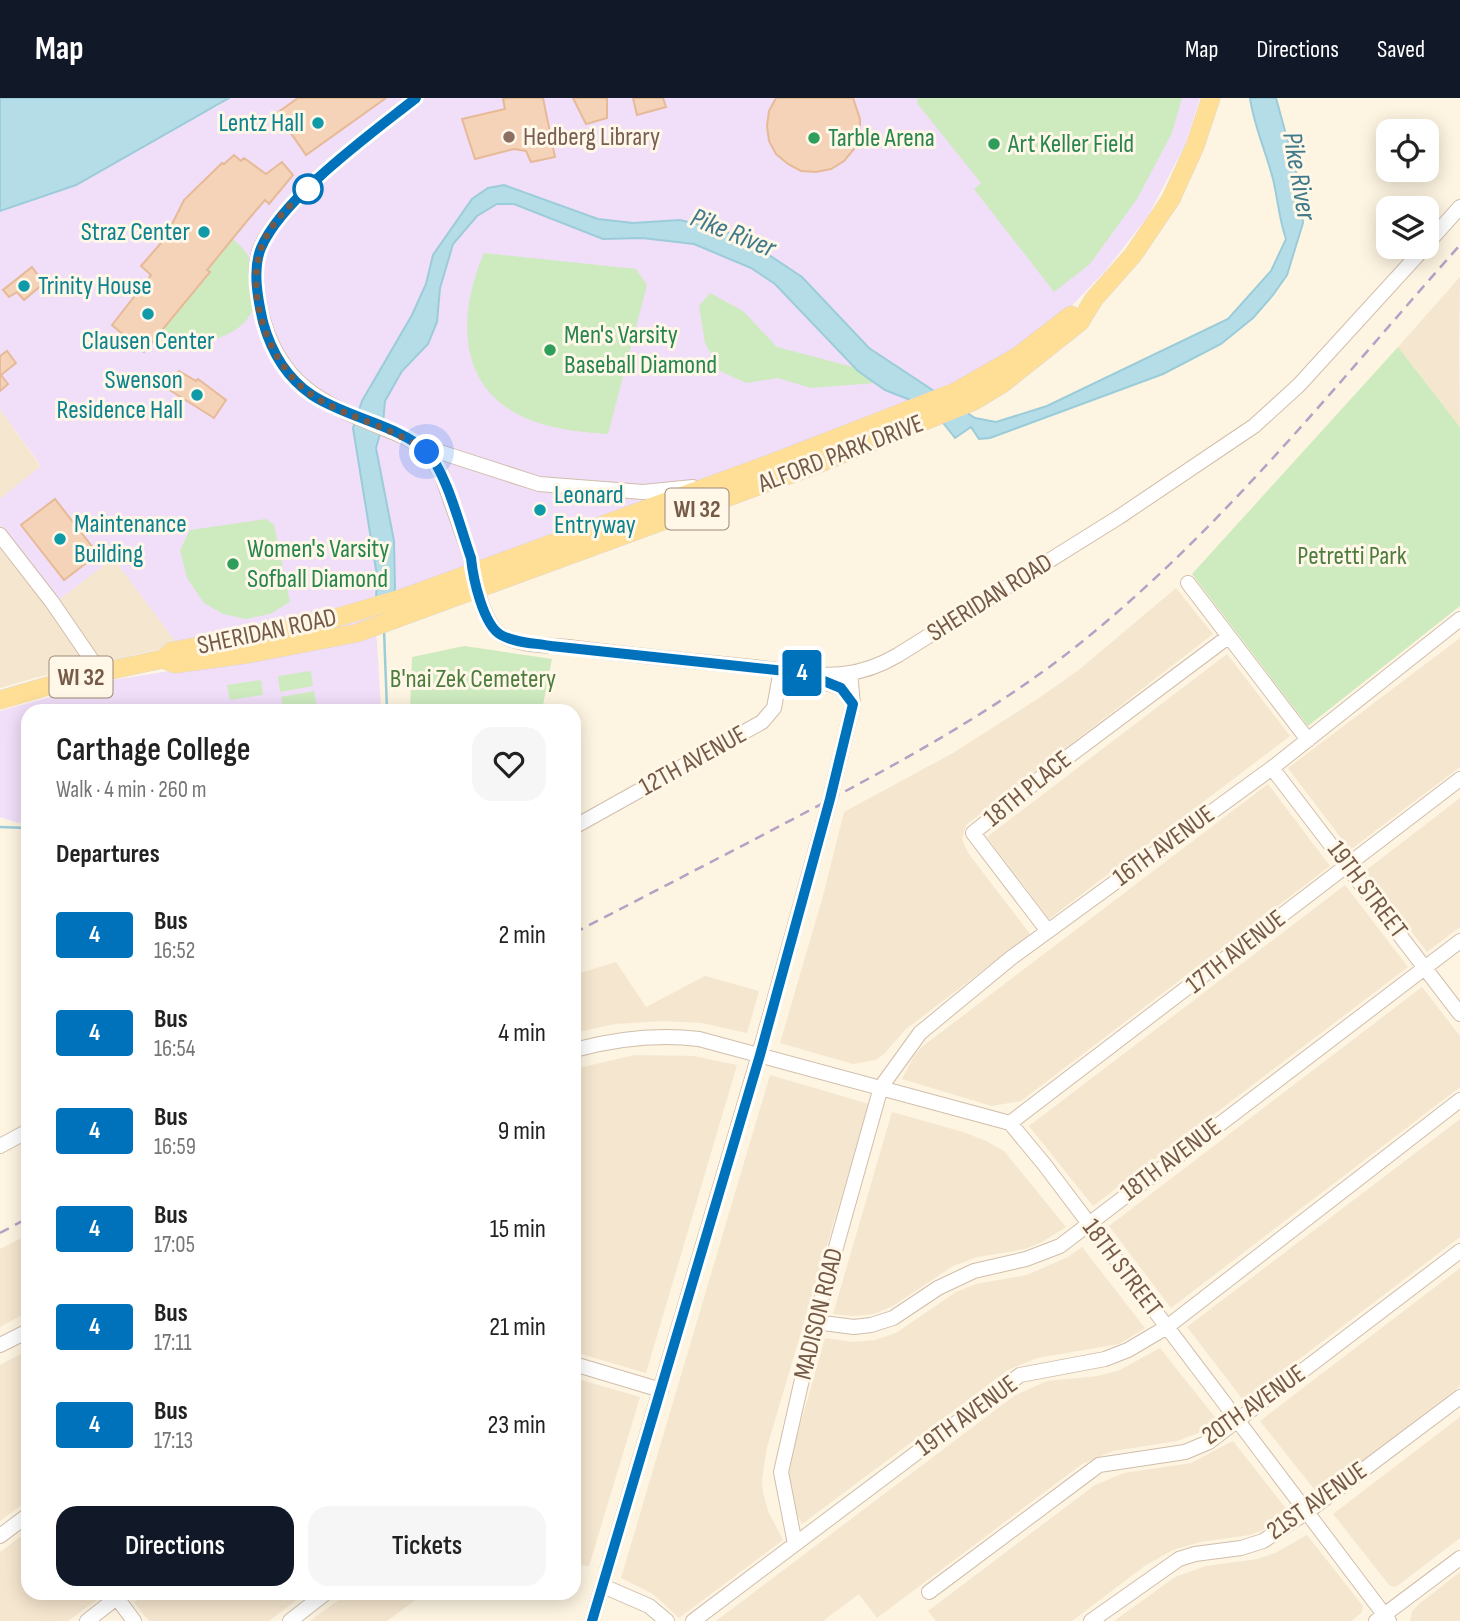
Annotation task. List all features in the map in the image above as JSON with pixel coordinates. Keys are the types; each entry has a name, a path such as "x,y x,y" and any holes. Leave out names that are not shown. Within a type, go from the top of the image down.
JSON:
{"main road":[{"name":"ALFORD PARK DRIVE","path":"478,591 915,426 972,402 1002,384 1080,322 1094,299 1133,255 1171,199 1195,146 1211,98"},
{"name":"ALFORD PARK DRIVE","path":"472,571 708,486 955,392 1018,356 1094,299"},
{"name":"SHERIDAN ROAD","path":"0,700 100,672 163,659 172,651 358,613 472,571"},
{"name":"SHERIDAN ROAD","path":"163,659 175,664 248,654 357,633 478,591"}],"street":[{"path":"416,98 299,196 281,216 260,250 257,271 259,303 271,346 294,380 311,394 352,416 411,440 427,452 441,473 471,558 472,571"},
{"name":"SHERIDAN ROAD","path":"1439,231 1460,207"},
{"name":"SHERIDAN ROAD","path":"472,571 489,622 494,630 509,639 636,656 804,673 850,673 879,665 1108,524 1254,426 1299,385 1414,259"},
{"path":"427,452 443,453 539,484 643,492 708,486"},
{"path":"0,535 52,602 100,672"},
{"path":"1188,583 1308,740"},
{"name":"16TH AVENUE","path":"881,1087 920,1033 1047,930 1272,768 1460,619"},
{"name":"18TH PLACE","path":"1047,930 973,833 1180,671 1228,637"},
{"name":"12TH AVENUE","path":"581,823 762,722 774,708 781,670"},
{"path":"804,673 841,688 853,704"},
{"path":"592,1621 760,1055 830,799 853,704 850,673"},
{"name":"19TH STREET","path":"1272,768 1460,1014"},
{"name":"17TH AVENUE","path":"1010,1123 1114,1047 1460,779"},
{"name":"18TH AVENUE","path":"815,1322 854,1327 893,1318 938,1288 974,1271 1026,1259 1060,1246 1460,942"},
{"path":"581,1048 613,1041 679,1037 719,1044 1010,1123"},
{"name":"MADISON ROAD","path":"795,1544 781,1472 815,1322 881,1087"},
{"name":"19TH AVENUE","path":"693,1621 1020,1374 1105,1359 1128,1350 1167,1327 1460,1100"},
{"name":"18TH STREET","path":"1010,1123 1307,1512 1383,1619"},
{"path":"0,1146 21,1134"},
{"name":"20TH AVENUE","path":"929,1592 1098,1465 1185,1452 1209,1442 1460,1251"},
{"path":"0,1345 21,1334"},
{"path":"581,1366 661,1390"},
{"name":"21ST AVENUE","path":"1091,1621 1179,1559 1195,1554 1241,1548 1263,1541 1307,1512 1460,1397"},
{"path":"0,1536 21,1520"},
{"path":"1383,1619 1460,1559"},
{"path":"603,1586 649,1606 667,1621"},
{"path":"87,1621 114,1600"},
{"path":"123,1600 134,1621"},
{"path":"290,1621 317,1600"}],"shaded area":[{"path":"229,98 1200,98 1185,145 1148,216 1106,270 1014,366 371,616 377,641 381,704 25,704 106,681 176,670 179,646 113,558 59,600 0,525 0,499 41,466 0,409 0,211 218,106"},
{"path":"1460,277 1459,350 1460,427 1398,347"},
{"path":"0,409 41,467 0,499"},
{"path":"0,525 59,600 113,558 179,645 0,688"},
{"path":"1176,588 1213,634 966,825 962,839 968,853 1030,934 905,1030 884,1054 875,1060 853,1064 780,1043 823,896 844,812 953,753 1039,698 1080,669"},
{"path":"1460,638 1460,767 1350,850 1288,768"},
{"path":"1227,654 1290,736 1049,919 987,837"},
{"path":"21,705 21,822 18,823 0,817 0,711"},
{"path":"1268,784 1330,866 1021,1101 992,1106 902,1079 914,1056 923,1046"},
{"path":"1460,798 1460,927 1427,952 1365,871"},
{"path":"1345,885 1408,967 1093,1206 1029,1126"},
{"path":"616,962 646,1007 705,976 759,991 747,1033 702,1023 662,1021 615,1024 581,1031 581,973"},
{"path":"1422,987 1460,1036 1460,1087 1171,1308 1109,1226"},
{"path":"635,1055 693,1056 737,1065 646,1373 581,1354 581,1067"},
{"path":"770,1075 869,1104 767,1447 762,1479 763,1493 768,1511 783,1540 679,1618 653,1594 621,1578"},
{"path":"892,1112 963,1132 1004,1151 1066,1227 1025,1249 978,1257 953,1266 893,1306 874,1314 833,1314"},
{"path":"1460,1119 1460,1237 1244,1401 1187,1327"},
{"path":"21,1238 21,1316 0,1327 0,1249"},
{"path":"1082,1247 1145,1328 1119,1344 1037,1358 1008,1370 802,1524 794,1508 787,1479 825,1338 853,1342 875,1340 896,1333 956,1292 976,1284 1027,1275 1068,1257"},
{"path":"1460,1268 1460,1386 1318,1494 1260,1421"},
{"path":"1160,1348 1218,1421 1204,1431 1177,1441 1113,1451 1082,1464 877,1618 859,1594 823,1621 716,1621 1014,1396 1047,1381 1098,1376 1120,1370"},
{"path":"21,1354 21,1505 0,1521 0,1365"},
{"path":"581,1380 640,1397 589,1566 581,1565"},
{"path":"1460,1417 1460,1538 1396,1587 1390,1586 1333,1514"},
{"path":"1233,1441 1291,1515 1276,1525 1250,1535 1200,1542 1173,1550 1146,1565 1072,1621 936,1621 928,1611 1095,1485 1124,1473 1191,1463"},
{"path":"1307,1535 1363,1606 1362,1612 1351,1621 1114,1621 1175,1577 1206,1566 1258,1559"},
{"path":"21,1536 21,1600 96,1600 68,1621 0,1621 0,1552"},
{"path":"1460,1572 1460,1621 1410,1621 1412,1611 1419,1604"},
{"path":"297,1600 269,1621 149,1621 134,1602"},
{"path":"338,1600 416,1600 387,1621 310,1621"}],"green space":[{"path":"918,98 1182,98 1172,133 1137,199 1090,264 1054,292 974,189 981,183 917,103"},
{"path":"233,239 248,257 255,299 251,313 231,333 170,350 156,337 210,272 207,270"},
{"name":"Men's Varsity Baseball Diamond","path":"484,253 636,269 647,285 608,434 561,429 533,421 508,408 489,392 477,373 470,351 467,327 469,303"},
{"path":"710,293 743,311 777,347 853,367 875,383 811,388 778,378 746,383 720,371 705,343 699,306"},
{"name":"Petretti Park","path":"1398,347 1460,427 1460,606 1308,726 1192,574"},
{"name":"Women's Varsity Sofball Diamond","path":"266,519 274,525 290,602 270,614 246,619 223,614 204,603 187,578 180,550 190,530"},
{"name":"B'nai Zek Cemetery","path":"464,646 552,659 543,704 410,704 412,657"},
{"path":"311,671 313,686 280,692 278,676"},
{"path":"261,680 263,695 230,700 227,685"},
{"path":"314,691 316,704 282,704 281,697"}],"water":[{"path":"0,98 229,98 76,185 0,211"},
{"path":"1250,98 1276,98 1300,186 1303,223 1287,275 1273,295 1253,318 1221,344 1163,374 990,438 979,439 971,427 955,438 944,424 913,401 885,390 858,371 775,284 751,268 694,244 642,238 603,239 514,204 497,204 477,216 453,244 440,288 437,322 428,344 402,371 385,401 383,423 376,448 394,541 395,588 394,594 376,600 377,576 353,428 362,401 412,315 426,284 433,255 472,199 488,188 504,185 598,219 633,223 680,220 726,231 760,249 802,277 869,348 975,418 996,422 1047,406 1228,319 1271,271 1286,239 1273,179"}],"building":[{"name":"Lentz Hall","path":"298,98 386,98 306,155 277,113"},
{"name":"Hedberg Library","path":"543,98 555,157 531,162 526,151 514,149 475,159 462,119 505,109 503,99"},
{"path":"573,98 607,98 607,118 586,124"},
{"path":"633,98 663,98 666,107 637,115"},
{"name":"Tarble Arena","path":"776,98 853,98 860,119 860,134 854,149 844,161 831,169 801,171 788,164 776,154 769,141 769,111"},
{"name":"Straz Center","path":"234,155 241,161 244,158 266,174 282,162 293,175 269,204 265,200 247,221 207,270 210,272 144,352 112,325 151,275 141,266 175,227 172,224 184,200"},
{"name":"Trinity House","path":"32,267 44,283 24,300 17,292 9,297 3,290"},
{"path":"7,351 16,363 1,375 8,384 0,391 0,356"},
{"name":"Swenson Residence Hall","path":"179,371 196,381 198,379 226,400 214,418 168,389"},
{"name":"Maintenance Building","path":"55,499 98,554 64,580 21,525"}],"waterway":[{"name":"Pike River","path":"384,630 387,704"},
{"name":"Pike River","path":"0,827 21,828"}],"railway":[{"path":"581,929 917,752 1019,688 1083,641 1135,597 1233,501 1460,245"},
{"path":"0,1233 21,1222"}],"bus line":[{"name":"4","path":"416,98 299,196 281,216 260,250 257,271 259,303 271,346 282,364 294,380 329,405 411,440 427,452 441,473 471,558 472,571 489,622 500,635 551,646 804,673 841,688 853,704 760,1055 592,1621"}],"place":[{"name":"Lentz Hall","path":"318,123"},
{"name":"Hedberg Library","path":"509,137"},
{"name":"Tarble Arena","path":"814,138"},
{"name":"Art Keller Field","path":"994,144"},
{"name":"Straz Center","path":"204,232"},
{"name":"Trinity House","path":"24,286"},
{"name":"Clausen Center","path":"148,314"},
{"name":"Men's Varsity Baseball Diamond","path":"550,350"},
{"name":"Swenson Residence Hall","path":"197,395"},
{"name":"Leonard Entryway","path":"540,510"},
{"name":"Maintenance Building","path":"60,539"},
{"name":"Women's Varsity Sofball Diamond","path":"233,564"}],"route":[{"path":"308,189 281,216 260,250 257,271 259,303 271,346 294,380 311,394 352,416 411,440 427,452"}]}
